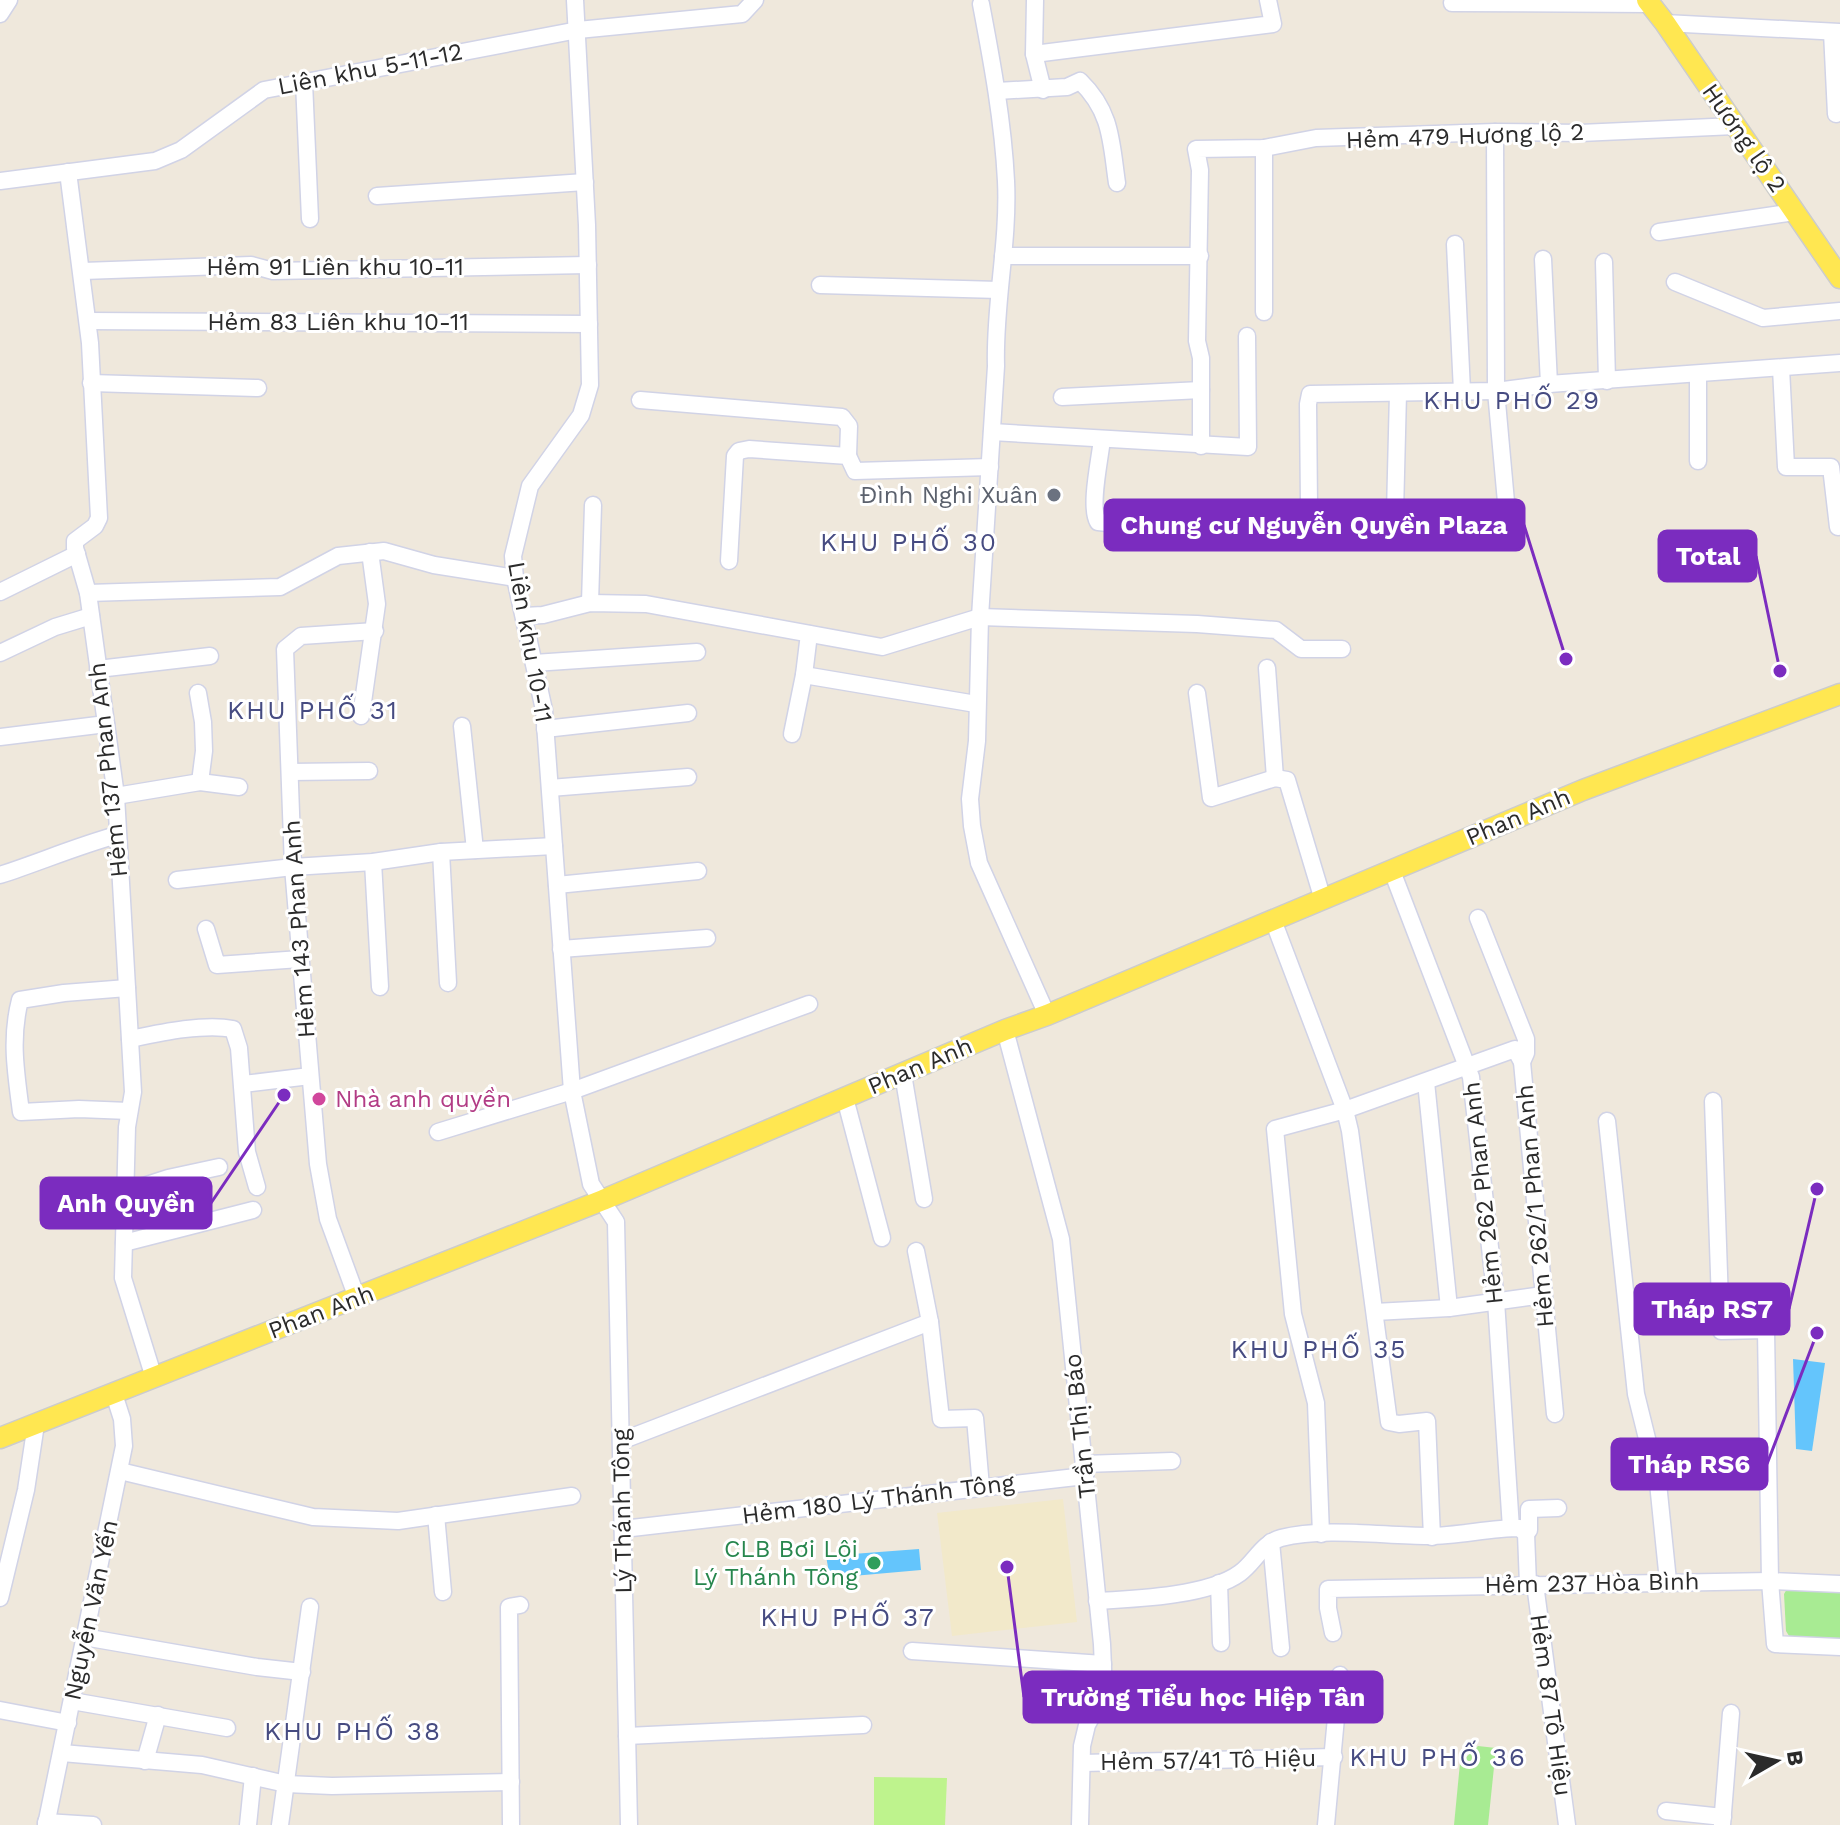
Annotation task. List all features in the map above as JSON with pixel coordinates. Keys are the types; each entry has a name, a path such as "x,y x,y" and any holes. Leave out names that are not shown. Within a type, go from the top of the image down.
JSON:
{"main road":[{"name":"Hương lộ 2","path":"1648,2 1840,278"},
{"name":"Phan Anh","path":"0,1438 603,1200 1583,790 1840,694"}],"street":[{"path":"0,14 9,0"},
{"name":"Liên khu 10-11","path":"575,0 585,182 590,385 581,415 530,486 513,556 545,729 572,1091 591,1184 603,1200"},
{"name":"Liên khu 5-11-12","path":"0,181 155,161 181,150 264,90 578,30 742,14 755,0"},
{"path":"1035,0 1034,54 1043,90"},
{"path":"1034,54 1273,24 1268,0"},
{"path":"1452,3 1648,2"},
{"path":"981,4 997,91 1006,183 980,617 977,741 970,799 974,845 979,863 1047,1015"},
{"path":"1665,23 1836,32 1836,114"},
{"path":"997,91 1043,90 1067,87 1080,81 1092,93 1106,118 1117,183"},
{"path":"304,82 310,219"},
{"name":"Hẻm 479 Hương lộ 2","path":"1200,256 1200,170 1196,149 1264,148 1316,138 1495,132 1580,133 1735,126"},
{"path":"1495,132 1496,391 1506,502"},
{"path":"1264,148 1264,312"},
{"path":"0,592 77,554 75,541 95,526 99,518 88,321 68,172"},
{"path":"377,196 585,182"},
{"path":"1659,232 1795,212"},
{"path":"1455,244 1462,391"},
{"path":"1003,256 1200,256 1197,341 1201,358 1201,446"},
{"path":"1543,259 1549,384"},
{"path":"1604,262 1607,381"},
{"name":"Hẻm 91 Liên khu 10-11","path":"83,271 251,265 273,271 588,265"},
{"path":"1675,282 1763,318 1840,311"},
{"path":"820,285 999,290"},
{"name":"Hẻm 83 Liên khu 10-11","path":"88,321 589,324"},
{"path":"992,432 1248,447 1247,336"},
{"path":"1309,506 1308,397 1312,393 1496,391 1549,384 1840,363"},
{"path":"1781,368 1786,467 1831,467 1838,527"},
{"path":"1698,374 1698,461"},
{"path":"91,383 258,388"},
{"path":"1062,397 1201,390"},
{"path":"1395,513 1398,393"},
{"path":"640,400 842,417 849,426 848,456 855,471 990,467"},
{"path":"1102,439 1096,520 1175,530"},
{"path":"729,561 735,456 739,451 749,449 848,456"},
{"path":"590,603 593,505"},
{"path":"88,593 280,587 338,556 384,551 434,565 515,578"},
{"path":"361,716 377,604 370,552"},
{"name":"Hẻm 137 Phan Anh","path":"77,554 88,593 116,796 133,1092 129,1111 123,1278 154,1378"},
{"path":"524,616 543,615 590,603 646,604 882,647 980,617 1197,624 1276,630 1301,649 1342,649"},
{"path":"0,653 55,627 91,616"},
{"name":"Hẻm 143 Phan Anh","path":"357,1298 328,1219 318,1164 293,867 285,649 301,636 375,631"},
{"path":"792,734 809,634"},
{"path":"534,663 697,652"},
{"path":"98,669 210,656"},
{"path":"1267,668 1275,778"},
{"path":"804,675 976,704"},
{"path":"198,693 204,751 200,782"},
{"path":"1197,693 1211,798 1275,778 1287,780 1323,900"},
{"path":"545,729 688,713"},
{"path":"0,737 106,724"},
{"path":"462,726 475,850"},
{"path":"290,772 369,771"},
{"path":"550,788 688,777"},
{"path":"116,796 200,782 239,787"},
{"path":"0,875 117,835"},
{"path":"177,880 373,862 441,852 554,846"},
{"path":"441,852 448,983"},
{"path":"373,862 380,987"},
{"path":"557,885 698,871"},
{"name":"Hẻm 262 Phan Anh","path":"1392,871 1469,1067 1518,1531 1532,1584"},
{"path":"1478,918 1526,1039 1522,1062"},
{"path":"1273,920 1345,1110 1389,1422 1427,1421 1432,1537"},
{"path":"206,929 217,965 300,959"},
{"path":"561,949 707,938"},
{"path":"127,988 20,1000 15,1019 13,1054 21,1112 79,1109 129,1111"},
{"path":"438,1132 572,1091 809,1004"},
{"path":"130,1039 171,1031 233,1029 239,1048 247,1152 257,1187"},
{"name":"Trần Thị Báo","path":"1005,1030 1061,1239 1103,1664 1104,1693 1084,1735 1080,1825"},
{"name":"Hẻm 262/1 Phan Anh","path":"1469,1067 1515,1049 1522,1062 1555,1414"},
{"path":"1321,1534 1316,1403 1293,1314 1275,1129 1345,1110 1469,1067"},
{"path":"903,1074 924,1199"},
{"path":"243,1084 310,1076"},
{"path":"1426,1082 1449,1308"},
{"path":"845,1098 882,1238"},
{"path":"1713,1101 1721,1331 1766,1330 1770,1581 1775,1644 1840,1647"},
{"path":"1607,1121 1636,1394 1658,1483 1668,1581"},
{"path":"125,1192 168,1178 219,1167"},
{"name":"Lý Thánh Tông","path":"603,1200 616,1222 629,1825"},
{"path":"124,1243 253,1210"},
{"path":"916,1251 930,1322 941,1419 975,1418 981,1487"},
{"path":"1375,1312 1449,1308 1543,1295"},
{"path":"621,1441 930,1322"},
{"name":"Nguyễn Văn Yến","path":"46,1823 124,1446 124,1432 114,1394"},
{"path":"0,1598 26,1490 36,1424"},
{"name":"Hẻm 180 Lý Thánh Tông","path":"623,1529 1172,1461"},
{"path":"120,1471 313,1517 398,1521 572,1496"},
{"path":"1097,1601 1166,1596 1219,1583 1240,1574 1271,1542 1283,1538 1321,1534 1432,1537 1529,1530 1529,1509 1558,1508"},
{"path":"436,1515 443,1592"},
{"path":"1271,1542 1281,1648"},
{"name":"Hẻm 237 Hòa Bình","path":"1333,1633 1328,1589 1668,1581 1840,1584"},
{"path":"1219,1583 1221,1643"},
{"name":"Hẻm 87 Tô Hiệu","path":"1532,1584 1567,1825"},
{"path":"511,1825 509,1607 520,1605"},
{"path":"280,1825 310,1607"},
{"path":"84,1637 302,1672"},
{"path":"912,1651 1103,1664"},
{"path":"1326,1825 1340,1675"},
{"path":"72,1701 227,1728"},
{"path":"0,1710 68,1723"},
{"path":"1666,1811 1722,1821 1731,1713"},
{"path":"145,1761 158,1715"},
{"path":"627,1736 863,1725"},
{"path":"62,1753 202,1765 286,1784 332,1786 511,1782"},
{"name":"Hẻm 57/41 Tô Hiệu","path":"1082,1763 1334,1757"},
{"path":"248,1825 253,1776"},
{"path":"46,1823 93,1825"}],"shaded area":[{"path":"1063,1499 1077,1622 952,1636 937,1513"}],"green space":[{"path":"1787,1589 1840,1589 1840,1642 1791,1639 1786,1631 1784,1594"},
{"path":"1478,1746 1496,1748 1488,1825 1454,1825 1460,1763"},
{"path":"874,1777 947,1778 945,1825 874,1825"}],"water":[{"path":"1793,1359 1825,1363 1812,1451 1796,1449"},
{"name":"CLB Bơi Lội Lý Thánh Tông","path":"919,1549 921,1570 830,1578 826,1556"}],"place":[{"name":"Đình Nghi Xuân","path":"1054,495"},
{"name":"Chung cư Nguyễn Quyền Plaza","path":"1566,659"},
{"name":"Total","path":"1780,671"},
{"name":"Anh Quyền","path":"284,1095"},
{"name":"Nhà anh quyền","path":"319,1099"},
{"name":"Tháp RS7","path":"1817,1189"},
{"name":"Tháp RS6","path":"1817,1333"},
{"name":"CLB Bơi Lội Lý Thánh Tông","path":"874,1563"},
{"name":"Trường Tiểu học Hiệp Tân","path":"1007,1567"}],"district":[{"name":"KHU PHỐ 29","path":"1512,400"},
{"name":"KHU PHỐ 30","path":"909,542"},
{"name":"KHU PHỐ 31","path":"313,710"},
{"name":"KHU PHỐ 35","path":"1319,1349"},
{"name":"KHU PHỐ 37","path":"848,1617"},
{"name":"KHU PHỐ 38","path":"353,1731"},
{"name":"KHU PHỐ 36","path":"1438,1757"}]}
